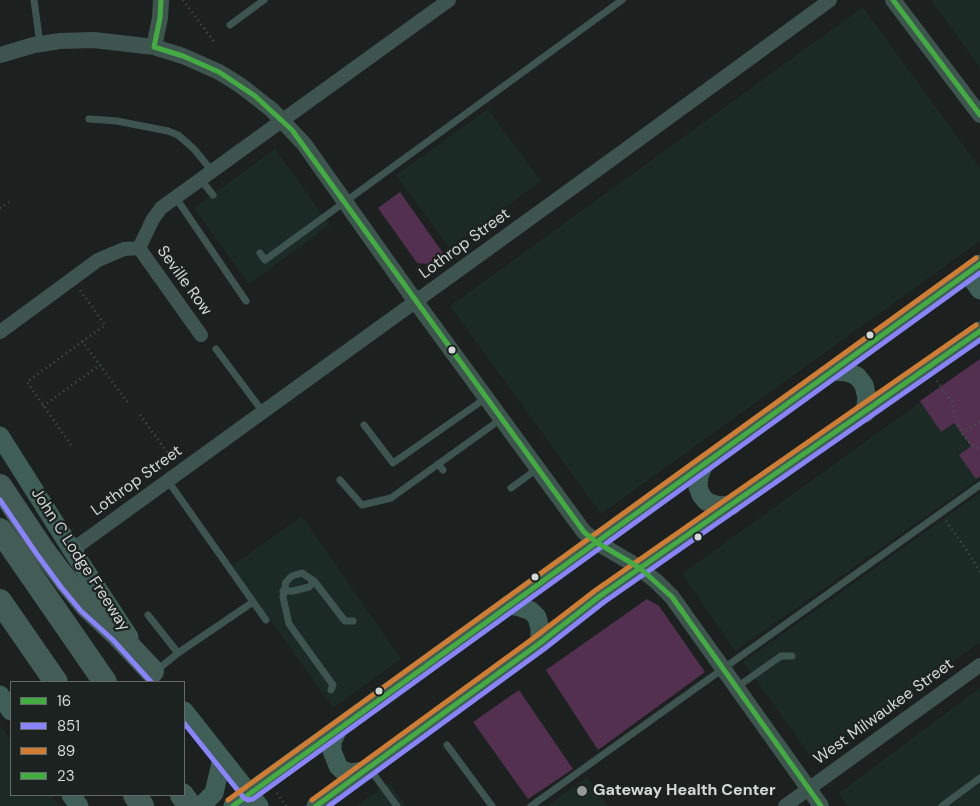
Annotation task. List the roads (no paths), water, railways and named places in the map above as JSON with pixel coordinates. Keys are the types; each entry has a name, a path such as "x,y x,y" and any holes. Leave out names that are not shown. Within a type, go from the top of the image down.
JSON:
{"highway":[{"path":"0,486 42,549 67,582 87,606 155,675"},
{"path":"0,530 103,681"},
{"path":"0,601 55,681"},
{"path":"184,796 199,805"}],"main road":[{"path":"233,806 254,800 338,729 974,269 980,290"},
{"path":"316,806 540,643 600,596 980,331"},
{"path":"833,370 857,376 864,385 867,398 864,413"},
{"name":"John C Lodge Freeway","path":"0,436 72,550 155,675"},
{"path":"704,464 699,476 698,487 701,495 712,504 720,506 732,505"},
{"path":"508,605 530,611 536,617 540,629 540,643"},
{"path":"0,695 10,710"},
{"path":"185,712 254,800"},
{"path":"338,729 332,742 332,750 338,766 342,770 351,773 366,769"},
{"path":"199,805 214,793 222,759"}],"street":[{"path":"154,47 160,18 161,0"},
{"path":"0,332 98,260 124,250 139,248 153,219 161,208 448,0"},
{"name":"Lothrop Street","path":"72,550 830,0"},
{"path":"893,0 980,115"},
{"path":"0,55 40,44 60,41 94,40 154,47 183,56 220,72 255,96 283,120 304,144 416,302 584,532 596,542 640,568 672,597 821,806"},
{"name":"Seville Row","path":"139,248 201,335"},
{"name":"West Milwaukee Street","path":"785,806 980,665"}],"lane":[{"path":"34,0 40,44"},
{"path":"230,25 264,0"},
{"path":"260,253 265,260 622,0"},
{"path":"89,119 118,121 173,133 191,145 212,171"},
{"path":"201,180 213,195"},
{"path":"176,198 246,301"},
{"path":"216,349 263,412"},
{"path":"364,425 393,463 486,398"},
{"path":"340,480 362,505 391,498 501,419"},
{"path":"438,464 443,470"},
{"path":"511,488 537,468"},
{"path":"168,481 266,620"},
{"path":"531,806 980,485"},
{"path":"331,690 333,685 289,624 283,597 286,582 292,576 302,573 314,581 345,621 353,621"},
{"path":"283,591 293,591 309,587 314,581"},
{"path":"155,675 176,655 254,602"},
{"path":"148,615 176,655"},
{"path":"736,687 781,656 792,656"},
{"path":"447,745 492,806"},
{"path":"366,769 397,806"},
{"path":"942,806 980,778"}],"place":[{"name":"Gateway Health Center","path":"582,791"}]}
